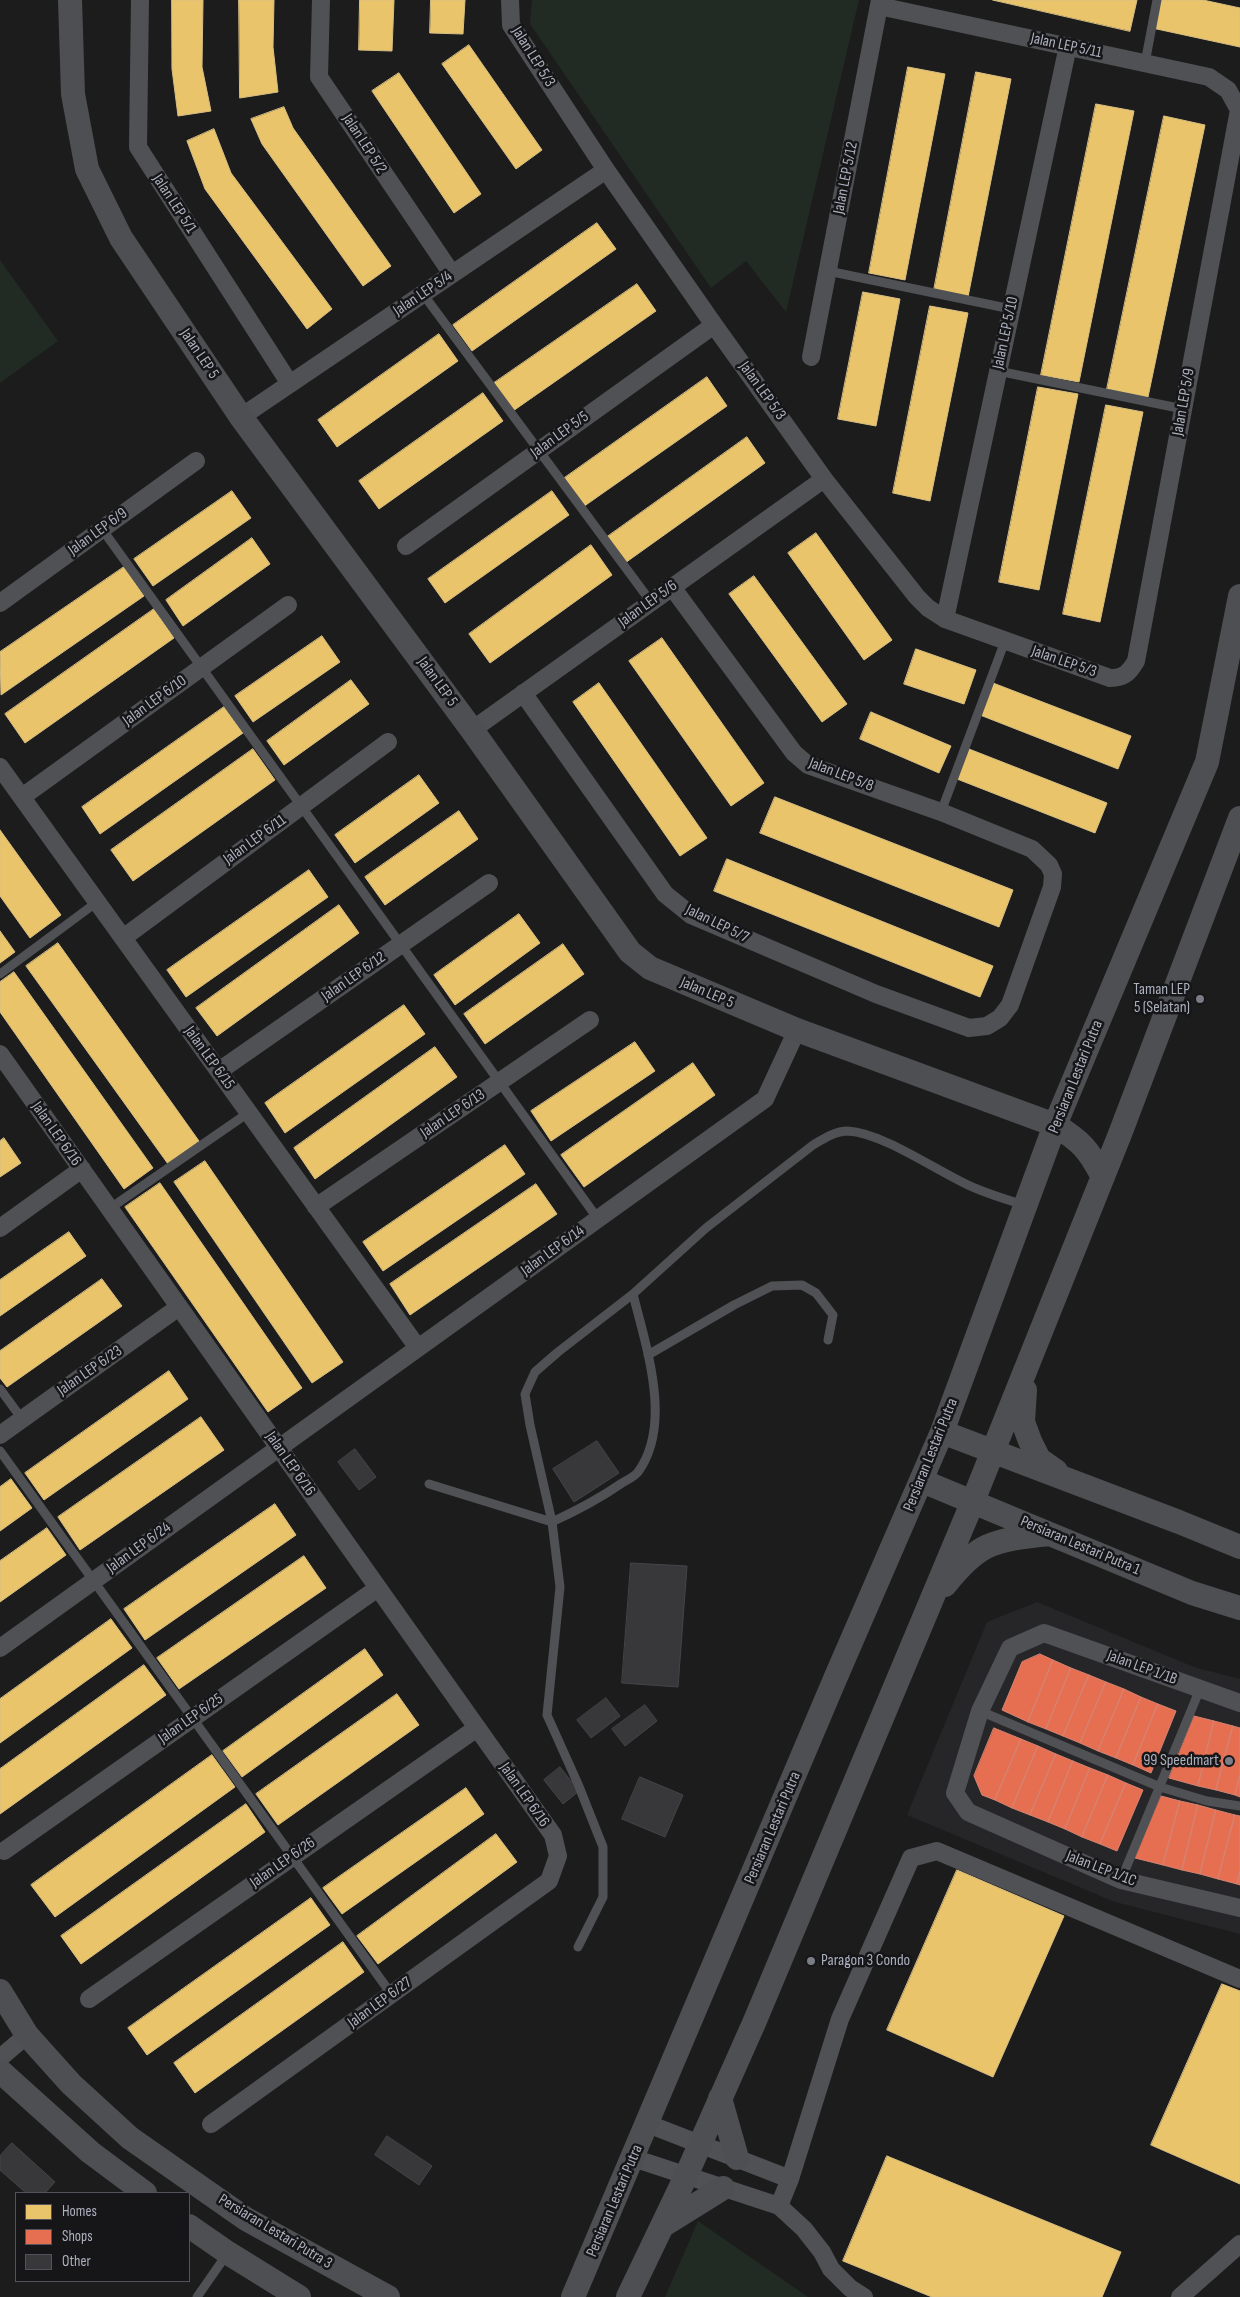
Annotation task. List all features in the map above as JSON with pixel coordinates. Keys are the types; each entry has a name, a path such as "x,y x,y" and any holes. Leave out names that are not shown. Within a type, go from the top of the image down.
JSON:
{"street":[{"name":"Jalan LEP 5","path":"70,0 73,94 87,169 121,238 241,417 472,730 630,952 650,968 797,1030 1055,1125 1076,1138 1089,1151 1103,1177"},
{"name":"Jalan LEP 5/1","path":"140,0 138,147 290,384"},
{"name":"Jalan LEP 5/2","path":"320,0 319,77 452,274"},
{"name":"Jalan LEP 5/3","path":"510,0 511,25 606,170 824,479 917,597 928,608 945,619 1110,678"},
{"name":"Jalan LEP 5/11","path":"880,3 1209,77 1228,90 1239,110"},
{"name":"Jalan LEP 5/12","path":"811,357 880,3"},
{"name":"Jalan LEP 5/10","path":"945,619 1068,46"},
{"name":"Jalan LEP 5/9","path":"1110,678 1126,675 1136,661 1239,110"},
{"name":"Jalan LEP 5/4","path":"241,417 606,170"},
{"name":"Jalan LEP 5/5","path":"406,546 714,325"},
{"name":"Jalan LEP 6/9","path":"0,603 196,461"},
{"name":"Jalan LEP 5/6","path":"472,730 824,479"},
{"name":"Jalan LEP 5/8","path":"672,587 794,753 808,765 941,812 1032,848 1048,865"},
{"name":"Persiaran Lestari Putra","path":"573,2297 648,2124 835,1679 922,1481 942,1432 1055,1125 1207,762 1240,596"},
{"name":"Jalan LEP 6/10","path":"22,798 288,605"},
{"name":"Jalan LEP 5/7","path":"523,693 665,894 691,915 876,994 969,1028 987,1026 1000,1018 1010,1004 1052,887 1052,874 1048,865"},
{"name":"Jalan LEP 6/11","path":"123,938 388,742"},
{"name":"Jalan LEP 6/15","path":"0,767 418,1348"},
{"path":"628,2297 686,2176 720,2098 973,1501 1103,1177 1240,818"},
{"name":"Jalan LEP 6/12","path":"219,1071 489,883"},
{"name":"Jalan LEP 6/13","path":"316,1207 590,1020"},
{"name":"Jalan LEP 6/14","path":"279,1448 765,1099 797,1030"},
{"name":"Jalan LEP 6/16","path":"0,1054 553,1835 558,1856 549,1881"},
{"path":"0,1228 82,1169"},
{"name":"Jalan LEP 6/23","path":"0,1435 179,1308"},
{"path":"1027,1368 1022,1422 1039,1459 1069,1480"},
{"path":"942,1432 1240,1547"},
{"name":"Jalan LEP 6/24","path":"0,1648 279,1448"},
{"name":"Persiaran Lestari Putra 1","path":"922,1481 1192,1594 1240,1608"},
{"path":"930,1603 960,1566 981,1548 1000,1541 1050,1534"},
{"name":"Jalan LEP 6/25","path":"4,1850 378,1588"},
{"name":"Jalan LEP 1/1B","path":"980,1711 1010,1648 1044,1633 1240,1703"},
{"name":"Jalan LEP 1/1C","path":"980,1711 955,1792 968,1812 1121,1880 1240,1908"},
{"name":"Jalan LEP 6/26","path":"89,1999 477,1728"},
{"path":"779,2206 790,2179 840,2019 911,1858 937,1851 1240,1979"},
{"name":"Jalan LEP 6/27","path":"211,2124 549,1881"},
{"name":"Persiaran Lestari Putra 3","path":"0,1991 27,2035 72,2084 130,2138 246,2218 388,2297"},
{"path":"0,2058 27,2035"},
{"path":"0,2071 90,2152 144,2192"},
{"path":"720,2098 737,2158"},
{"path":"648,2124 790,2179"},
{"path":"633,2158 779,2206 804,2229 822,2252 831,2269 850,2288 864,2297"},
{"path":"662,2226 723,2188"},
{"path":"190,2227 228,2253 299,2297"},
{"path":"1180,2297 1240,2244"}],"lane":[{"path":"1145,63 1156,0"},
{"path":"828,271 1011,309"},
{"path":"423,294 652,602"},
{"path":"998,371 1183,409"},
{"path":"102,529 598,1219"},
{"path":"941,812 1005,641"},
{"path":"0,974 97,902"},
{"path":"109,1209 248,1112"},
{"path":"578,1947 603,1897 603,1847 578,1784 547,1715 560,1587 552,1522 525,1394 535,1372 633,1294 706,1228 813,1145 830,1135 847,1131 867,1135 968,1186 1025,1206"},
{"path":"648,1355 734,1305 772,1286 802,1284 816,1293 833,1315 828,1340"},
{"path":"429,1484 552,1522 594,1503 637,1473 648,1452 656,1414 648,1355 633,1294"},
{"path":"0,1389 22,1419"},
{"path":"0,1451 392,1995"},
{"path":"1121,1880 1200,1689"},
{"path":"980,1711 1160,1787 1207,1801 1240,1806"},
{"path":"197,2297 228,2253"}],"shaded area":[{"path":"532,0 859,0 786,312 746,261 711,288 530,24"},
{"path":"0,260 58,341 0,383"},
{"path":"1037,1602 1194,1667 1240,1679 1240,1934 1115,1902 907,1815 987,1622"},
{"path":"698,2221 808,2297 665,2297"}],"building: Homes":[{"path":"172,0 203,0 202,67 211,111 178,116 172,69"},
{"path":"239,0 274,0 273,47 278,92 240,98"},
{"path":"360,0 394,0 392,51 359,50"},
{"path":"431,0 465,0 463,34 430,33"},
{"path":"993,0 1137,0 1130,31"},
{"path":"1158,0 1203,0 1240,8 1240,47 1152,28"},
{"path":"469,45 542,150 516,169 442,64"},
{"path":"908,67 945,74 905,280 869,273"},
{"path":"976,72 1011,79 968,297 934,290"},
{"path":"399,73 481,194 454,213 372,91"},
{"path":"1096,104 1134,111 1079,382 1041,375"},
{"path":"284,107 293,128 391,266 363,286 262,144 251,119"},
{"path":"1164,116 1205,125 1148,397 1107,389"},
{"path":"214,129 231,173 332,309 307,329 205,189 187,141"},
{"path":"597,223 616,249 472,351 453,325"},
{"path":"637,284 656,311 513,411 494,383"},
{"path":"863,292 900,299 876,426 838,419"},
{"path":"930,306 968,313 930,501 893,493"},
{"path":"439,334 458,361 337,447 318,420"},
{"path":"707,377 727,406 583,507 563,479"},
{"path":"1038,387 1078,394 1039,590 999,582"},
{"path":"483,393 503,421 379,509 359,481"},
{"path":"1106,405 1143,412 1100,622 1063,614"},
{"path":"747,437 765,463 625,563 607,537"},
{"path":"232,491 251,518 153,586 134,559"},
{"path":"552,491 569,515 445,603 428,579"},
{"path":"816,533 892,640 864,660 788,553"},
{"path":"252,538 270,564 183,626 166,600"},
{"path":"591,545 612,575 490,663 469,634"},
{"path":"124,567 144,596 1,695 0,652"},
{"path":"754,576 847,704 822,722 729,594"},
{"path":"154,609 174,638 25,743 5,714"},
{"path":"322,636 340,662 253,722 235,696"},
{"path":"662,638 764,783 731,806 629,661"},
{"path":"916,649 976,670 964,704 904,684"},
{"path":"351,680 369,704 284,765 267,741"},
{"path":"599,683 707,838 680,856 573,702"},
{"path":"993,683 1131,736 1118,769 980,715"},
{"path":"224,707 243,733 100,834 82,807"},
{"path":"871,712 951,746 939,773 860,739"},
{"path":"253,749 275,780 133,881 111,850"},
{"path":"969,749 1107,803 1095,833 957,779"},
{"path":"419,775 439,803 355,863 335,835"},
{"path":"775,797 1013,890 999,927 760,833"},
{"path":"459,811 478,839 385,905 365,877"},
{"path":"0,830 61,915 30,938 0,896"},
{"path":"727,859 993,966 980,997 714,891"},
{"path":"309,870 328,897 186,997 167,970"},
{"path":"339,905 359,933 217,1036 196,1008"},
{"path":"519,914 540,943 455,1005 434,975"},
{"path":"0,931 15,952 0,963"},
{"path":"58,943 199,1141 168,1164 26,966"},
{"path":"563,944 584,974 485,1044 464,1014"},
{"path":"14,972 153,1168 124,1189 0,1012 0,982"},
{"path":"404,1005 425,1034 285,1133 265,1103"},
{"path":"635,1042 655,1071 551,1141 531,1111"},
{"path":"435,1047 457,1077 315,1179 294,1148"},
{"path":"693,1063 715,1095 584,1187 561,1155"},
{"path":"4,1138 21,1163 0,1177 0,1141"},
{"path":"505,1145 525,1174 383,1271 363,1242"},
{"path":"205,1161 343,1362 312,1383 174,1182"},
{"path":"160,1183 302,1388 268,1412 125,1207"},
{"path":"536,1184 557,1214 410,1315 390,1284"},
{"path":"69,1232 86,1256 0,1316 0,1280"},
{"path":"102,1279 122,1306 7,1387 0,1378 0,1351"},
{"path":"169,1371 188,1399 44,1500 25,1473"},
{"path":"201,1417 224,1450 80,1550 58,1517"},
{"path":"11,1479 32,1508 0,1531 0,1487"},
{"path":"275,1504 296,1535 145,1640 124,1609"},
{"path":"47,1528 66,1555 0,1602 0,1561"},
{"path":"304,1556 326,1588 179,1689 157,1658"},
{"path":"111,1619 132,1648 0,1743 0,1699"},
{"path":"365,1649 383,1675 242,1777 223,1751"},
{"path":"144,1665 166,1695 0,1814 0,1769"},
{"path":"397,1694 419,1725 278,1825 256,1794"},
{"path":"212,1755 235,1787 55,1917 31,1885"},
{"path":"466,1788 484,1814 342,1914 323,1888"},
{"path":"246,1804 265,1832 81,1964 61,1936"},
{"path":"496,1834 517,1862 378,1964 357,1936"},
{"path":"957,1870 1064,1916 993,2077 887,2030"},
{"path":"311,1898 330,1925 147,2055 128,2028"},
{"path":"343,1942 364,1972 195,2093 174,2063"},
{"path":"1222,1984 1240,1991 1240,2184 1151,2145"},
{"path":"887,2156 1121,2252 1102,2297 932,2297 843,2261"}],"building: Shops":[{"path":"1040,1654 1053,1660 1028,1722 1002,1710 1022,1662"},
{"path":"1053,1660 1071,1668 1046,1729 1028,1722"},
{"path":"1071,1668 1089,1675 1063,1736 1046,1729"},
{"path":"1089,1675 1106,1682 1080,1743 1063,1736"},
{"path":"1106,1682 1124,1689 1098,1751 1080,1743"},
{"path":"1124,1689 1141,1697 1116,1758 1098,1751"},
{"path":"1141,1697 1158,1704 1133,1765 1116,1758"},
{"path":"1158,1704 1176,1711 1151,1773 1133,1765"},
{"path":"1194,1716 1214,1721 1198,1786 1169,1778"},
{"path":"1214,1721 1233,1726 1216,1790 1198,1786"},
{"path":"1233,1726 1240,1728 1240,1775 1235,1795 1216,1790"},
{"path":"994,1728 1021,1739 995,1800 982,1795 974,1776"},
{"path":"1021,1739 1038,1746 1012,1808 995,1800"},
{"path":"1038,1746 1056,1754 1030,1815 1012,1808"},
{"path":"1056,1754 1073,1761 1048,1822 1030,1815"},
{"path":"1073,1761 1090,1768 1065,1829 1048,1822"},
{"path":"1090,1768 1108,1775 1082,1837 1065,1829"},
{"path":"1108,1775 1126,1783 1100,1844 1082,1837"},
{"path":"1240,1775 1240,1797 1235,1795"},
{"path":"1126,1783 1143,1790 1117,1851 1100,1844"},
{"path":"1161,1796 1180,1801 1163,1865 1135,1858"},
{"path":"1180,1801 1198,1805 1182,1870 1163,1865"},
{"path":"1198,1805 1216,1810 1200,1874 1182,1870"},
{"path":"1216,1810 1235,1815 1218,1879 1200,1874"},
{"path":"1235,1815 1240,1816 1240,1871 1237,1884 1218,1879"},
{"path":"1240,1871 1240,1885 1237,1884"}],"building: Other":[{"path":"597,1441 619,1473 574,1502 553,1469"},
{"path":"355,1449 376,1477 359,1490 338,1462"},
{"path":"631,1563 687,1566 678,1687 622,1683"},
{"path":"606,1698 620,1716 591,1738 577,1720"},
{"path":"645,1705 657,1721 625,1746 612,1729"},
{"path":"560,1767 579,1791 563,1804 544,1780"},
{"path":"640,1777 683,1795 665,1837 622,1819"},
{"path":"387,2136 432,2166 419,2185 375,2155"},
{"path":"12,2143 55,2182 46,2192 25,2192 0,2170 0,2156"}],"place":[{"name":"Taman LEP 5 (Selatan)","path":"1200,999"},
{"name":"99 Speedmart","path":"1229,1761"},
{"name":"Paragon 3 Condo","path":"811,1961"}]}
